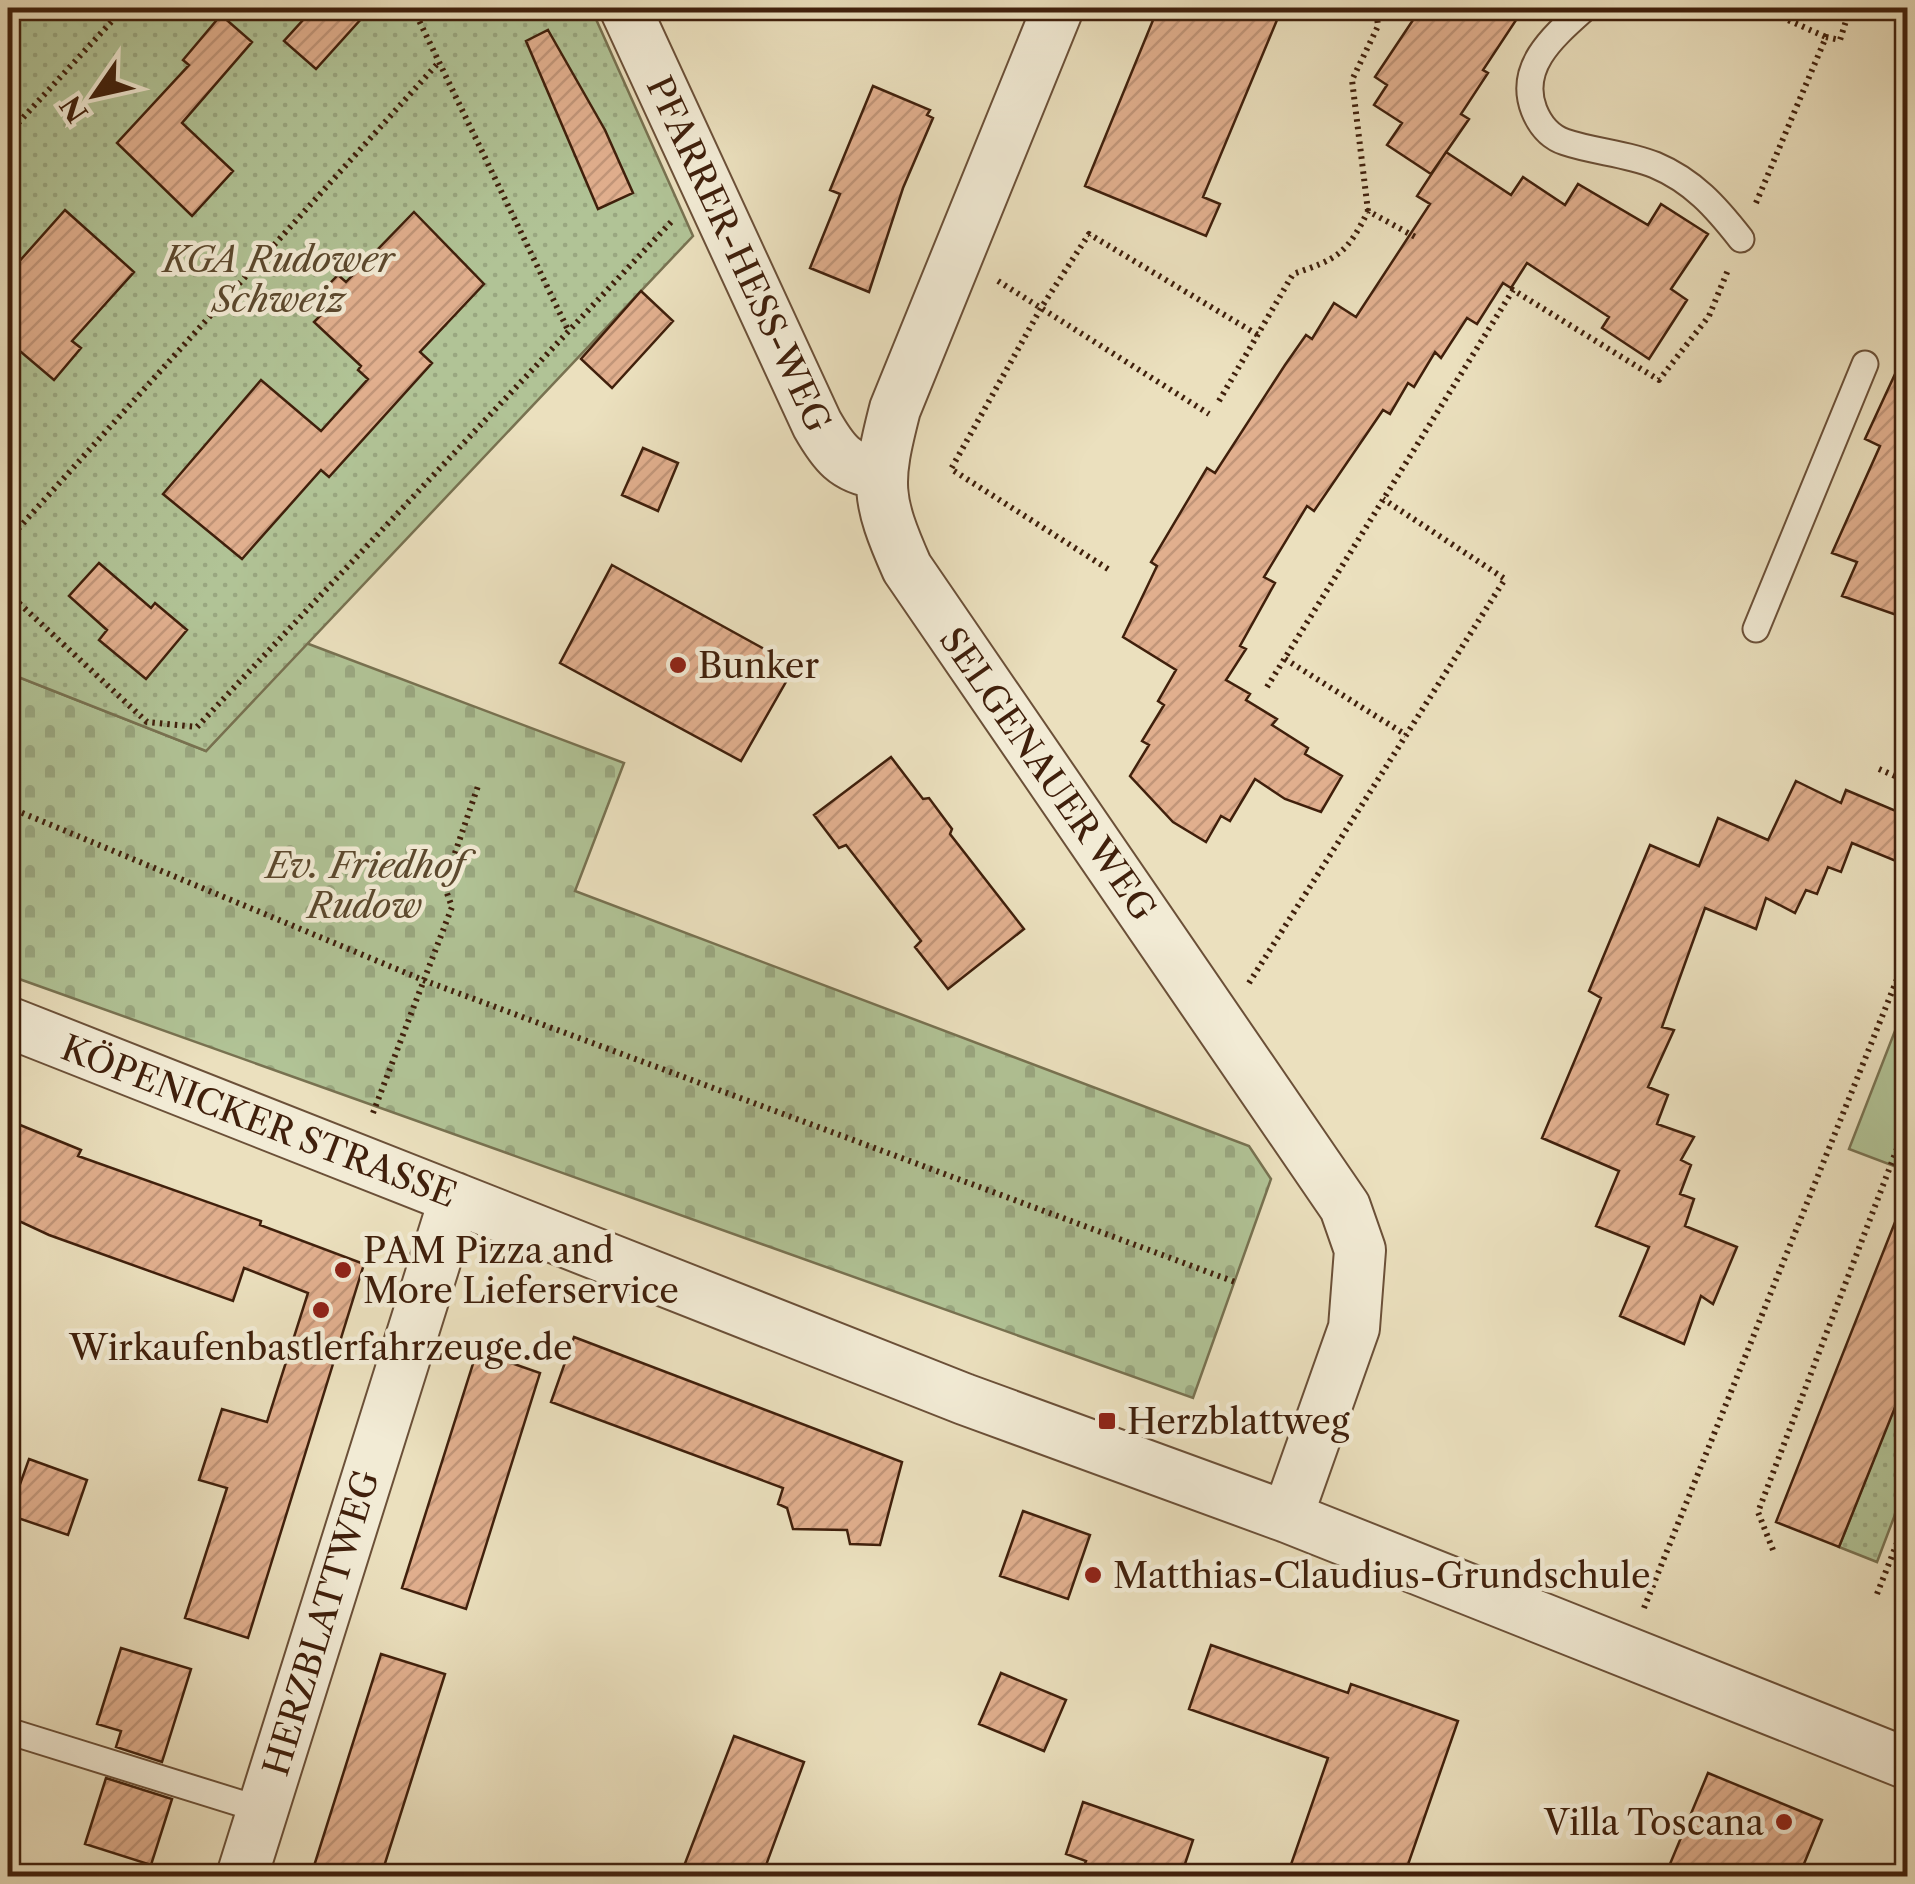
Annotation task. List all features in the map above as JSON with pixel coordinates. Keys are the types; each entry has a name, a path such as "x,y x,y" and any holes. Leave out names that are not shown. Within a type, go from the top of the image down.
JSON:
{"street":[{"name":"PFARRER-HESS-WEG","path":"625,8 816,424 834,454 858,470 879,473"},
{"name":"SELGENAUER WEG","path":"1058,8 894,408 879,473 883,514 907,568 1344,1207 1360,1250 1354,1328 1287,1517"},
{"name":"KÖPENICKER STRASSE","path":"8,1022 964,1399 1287,1517 1908,1764"},
{"name":"HERZBLATTWEG","path":"242,1876 455,1198"}],"lane":[{"path":"1584,8 1537,58 1530,81 1530,99 1547,132 1562,142 1641,160 1680,178 1713,203 1741,240"},
{"path":"1756,628 1864,364"},
{"path":"8,1731 262,1810"}],"path":[{"path":"8,134 124,8"},
{"path":"414,8 568,330"},
{"path":"1220,402 1292,274 1328,262 1351,246 1368,211 1352,80 1378,26 1376,8"},
{"path":"1760,8 1840,40 1850,8"},
{"path":"1267,688 1513,290 1660,380 1709,316 1826,37"},
{"path":"8,540 439,62"},
{"path":"1368,211 1419,239"},
{"path":"8,593 147,722 197,727 678,215"},
{"path":"1108,569 951,469 1040,308 1089,234 1258,335"},
{"path":"956,258 1209,414"},
{"path":"1242,994 1505,579 1383,500"},
{"path":"1284,659 1406,735"},
{"path":"1879,769 1897,777"},
{"path":"373,1113 452,907 444,885 478,786"},
{"path":"8,807 423,980 1235,1282"},
{"path":"1644,1608 1908,952"},
{"path":"1773,1550 1758,1512 1908,1120"},
{"path":"1877,1594 1908,1515"}],"green space":[{"name":"KGA Rudower Schweiz","path":"8,8 591,8 693,236 206,751 8,673"},
{"name":"Ev. Friedhof Rudow","path":"306,643 624,763 575,891 1249,1146 1271,1179 1193,1398 8,975 8,673 206,751"},
{"path":"1907,1000 1907,1171 1849,1149"},
{"path":"1907,1375 1907,1483 1877,1562 1839,1547"}],"building":[{"path":"314,8 371,8 316,69 284,41"},
{"path":"1158,8 1282,8 1203,197 1220,204 1206,236 1085,186"},
{"path":"1421,8 1524,8 1483,70 1488,73 1461,114 1469,119 1431,174 1387,145 1402,123 1374,105 1387,85 1375,77"},
{"path":"221,15 252,42 182,123 233,171 192,216 117,143 189,65 183,60"},
{"path":"548,30 605,130 633,193 598,209 526,41"},
{"path":"873,86 930,110 927,115 933,118 903,188 869,292 810,268 840,194 830,190"},
{"path":"1446,152 1511,195 1523,177 1565,205 1578,184 1648,225 1661,204 1708,234 1671,289 1687,300 1649,359 1602,328 1609,317 1527,263 1511,288 1503,283 1477,324 1467,318 1441,358 1435,352 1414,387 1408,383 1390,414 1383,410 1314,511 1307,506 1264,577 1275,583 1240,646 1246,649 1226,680 1250,694 1246,700 1277,719 1272,725 1308,748 1305,754 1342,776 1321,812 1285,799 1255,779 1230,821 1221,816 1206,842 1173,822 1130,776 1149,745 1142,741 1164,705 1158,701 1176,670 1123,637 1157,566 1151,562 1207,468 1215,473 1306,335 1312,339 1334,303 1356,317 1430,204 1417,196"},
{"path":"65,210 134,272 72,341 81,348 54,380 8,341 8,274"},
{"path":"414,212 484,284 420,352 432,363 329,477 321,470 242,559 163,494 261,380 321,431 368,379 358,370 361,366 314,322 321,315 309,305 338,275 346,282"},
{"path":"641,291 673,321 612,388 581,359"},
{"path":"1908,346 1908,619 1842,596 1857,562 1832,553 1880,446 1865,439"},
{"path":"643,448 678,463 658,511 622,495"},
{"path":"99,563 151,608 155,603 187,630 146,679 99,640 107,630 69,596"},
{"name":"Bunker","path":"612,565 795,666 741,761 560,663"},
{"path":"891,757 923,799 929,798 952,829 950,834 1024,929 948,989 915,947 921,941 846,845 839,848 814,815"},
{"path":"1796,781 1841,803 1846,790 1908,816 1908,866 1852,843 1841,872 1828,867 1817,894 1806,890 1795,913 1766,898 1756,929 1705,908 1662,1027 1674,1030 1648,1087 1668,1095 1657,1124 1694,1137 1681,1160 1691,1165 1680,1194 1694,1199 1685,1226 1737,1247 1713,1304 1701,1296 1684,1344 1620,1316 1649,1247 1596,1226 1619,1171 1542,1138 1601,998 1589,991 1650,845 1699,866 1718,818 1768,840"},
{"path":"8,1120 81,1150 78,1156 261,1221 260,1225 364,1264 248,1638 185,1618 227,1488 199,1480 222,1409 267,1422 308,1293 244,1268 233,1301 49,1235 8,1216"},
{"path":"1905,1197 1908,1375 1839,1547 1776,1522"},
{"path":"574,1337 902,1462 880,1545 850,1544 847,1530 793,1529 787,1508 778,1504 783,1488 551,1402"},
{"path":"477,1351 540,1373 466,1609 402,1588"},
{"path":"29,1459 87,1480 68,1535 9,1515"},
{"path":"1023,1511 1090,1535 1068,1599 1000,1576"},
{"path":"1211,1645 1348,1693 1351,1684 1458,1721 1404,1876 1287,1876 1328,1758 1189,1709"},
{"path":"121,1648 191,1669 162,1762 116,1747 121,1731 97,1724"},
{"path":"381,1654 445,1674 381,1876 347,1876 314,1866"},
{"path":"1001,1673 1066,1700 1044,1751 979,1724"},
{"path":"734,1736 804,1762 762,1876 712,1876 684,1866"},
{"path":"1708,1773 1822,1820 1799,1876 1665,1876"},
{"path":"106,1778 172,1799 151,1865 85,1844"},
{"path":"1083,1802 1193,1840 1181,1876 1080,1876 1086,1861 1066,1854"}],"place":[{"name":"Bunker","path":"678,665"},
{"name":"PAM Pizza and More Lieferservice","path":"343,1270"},
{"name":"Wirkaufenbastlerfahrzeuge.de","path":"321,1310"},
{"name":"Herzblattweg","path":"1107,1421"},
{"name":"Matthias-Claudius-Grundschule","path":"1093,1575"},
{"name":"Villa Toscana","path":"1784,1822"}]}
